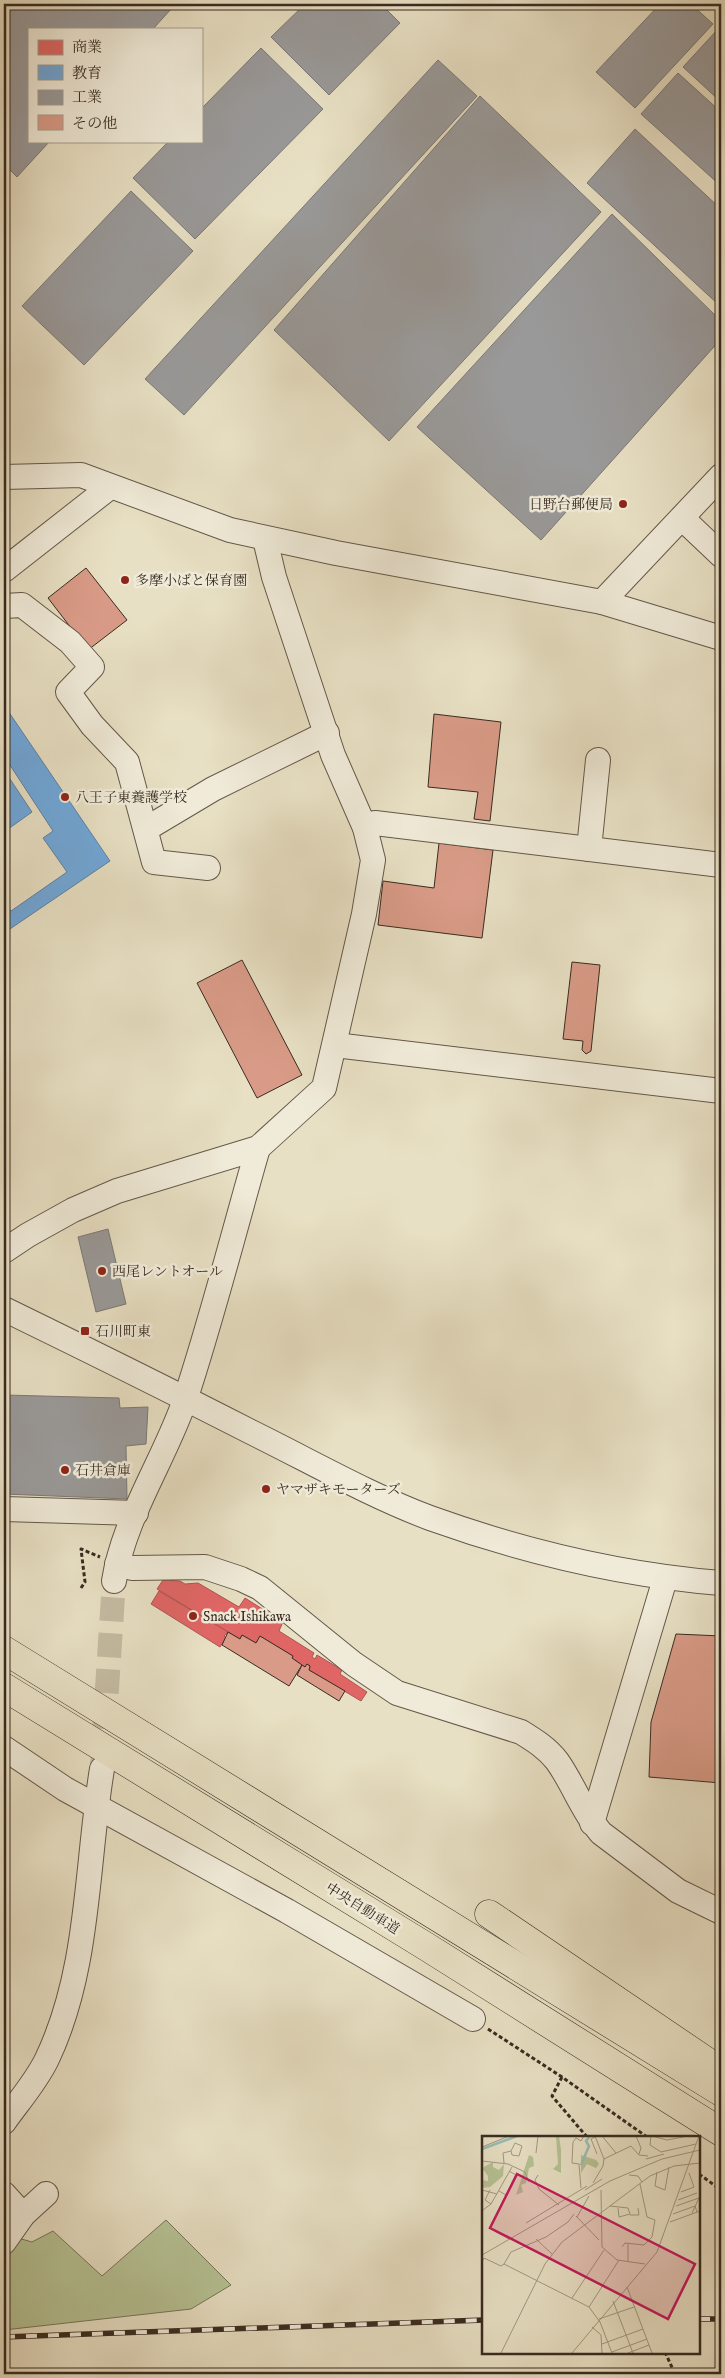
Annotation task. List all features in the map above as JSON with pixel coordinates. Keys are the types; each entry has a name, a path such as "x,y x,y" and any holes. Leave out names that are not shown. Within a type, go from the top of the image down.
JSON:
{"highway":[{"path":"4,1650 721,2092"},
{"name":"中央自動車道","path":"4,1687 427,1947 721,2132"},
{"path":"489,1914 721,2071"}],"street":[{"path":"4,477 81,476 230,530 265,539 602,602 721,638"},
{"path":"602,602 721,476"},
{"path":"4,570 110,487"},
{"path":"682,518 721,555"},
{"path":"4,1251 73,1210 117,1191 258,1148 324,1088 364,914 372,860 365,828 333,756 327,733 274,577 265,539"},
{"path":"4,606 22,605 70,642 92,667 68,692 92,725 127,762 154,862 208,868"},
{"path":"146,829 213,789 327,733"},
{"path":"589,849 598,760"},
{"path":"365,828 375,824 721,865"},
{"path":"335,1045 721,1091"},
{"path":"116,1572 136,1513 185,1398 258,1148"},
{"path":"4,1309 344,1478 428,1517 483,1536 570,1561 665,1578 721,1583"},
{"path":"4,1509 136,1513"},
{"path":"116,1572 132,1568 205,1567 241,1579 260,1588 354,1664 396,1693 521,1732 539,1743 557,1761 592,1823 601,1833 678,1891 721,1912"},
{"path":"592,1823 665,1578"},
{"path":"4,1748 65,1788 473,2019"},
{"path":"4,2122 47,2058 65,2009 85,1917 96,1804 102,1769"},
{"path":"4,2194 23,2215"},
{"path":"4,2242 23,2215 46,2194"}],"path":[{"path":"81,1588 85,1582 81,1549 116,1572"},
{"path":"473,2019 562,2076 646,2136"},
{"path":"562,2076 552,2096 586,2136"},
{"path":"700,2175 721,2190"},
{"path":"665,2353 675,2374"}],"green space":[{"path":"166,2220 231,2285 191,2309 4,2330 4,2234 32,2242 53,2231 102,2276"}],"building: 商業":[{"path":"163,1580 180,1581 185,1584 198,1583 239,1607 245,1598 283,1622 279,1631 314,1653 312,1657 315,1659 317,1655 342,1670 340,1674 367,1692 361,1701 309,1670 310,1666 307,1664 305,1667 292,1658 293,1656 260,1636 256,1643 242,1635 240,1639 157,1589"},
{"path":"159,1591 228,1632 224,1636 226,1638 220,1647 151,1604"}],"building: 教育":[{"path":"4,705 110,861 4,933 4,901 11,911 67,872 43,838 53,831 4,756"},
{"path":"4,770 32,812 4,832"}],"building: 工業":[{"path":"4,4 168,4 172,8 154,28 28,28 28,142 49,142 17,177 4,164"},
{"path":"305,4 381,4 400,23 329,95 271,37"},
{"path":"660,4 691,4 713,24 635,108 596,72"},
{"path":"718,29 721,31 721,102 683,67"},
{"path":"261,48 323,109 195,239 133,178 168,142 202,142 202,108"},
{"path":"438,60 477,96 184,415 145,379"},
{"path":"678,73 721,112 721,186 641,114"},
{"path":"480,96 601,212 389,441 274,330"},
{"path":"635,129 721,209 721,307 587,183"},
{"path":"131,191 193,251 84,365 22,306"},
{"path":"612,214 721,321 721,339 541,540 417,427"},
{"name":"西尾レントオール","path":"108,1229 126,1304 96,1312 78,1237"},
{"name":"石井倉庫","path":"4,1395 119,1398 120,1408 148,1407 146,1444 126,1446 127,1499 4,1494"}],"building: その他":[{"path":"86,568 127,620 88,650 48,598"},
{"path":"434,714 501,722 490,821 474,819 478,792 428,787"},
{"path":"439,843 493,850 482,938 378,925 383,881 434,888"},
{"path":"242,960 302,1075 257,1098 197,983"},
{"path":"572,962 600,965 591,1051 586,1054 582,1050 583,1041 563,1039"},
{"path":"228,1632 240,1639 242,1635 256,1643 260,1636 293,1656 292,1658 302,1665 289,1686 222,1645"},
{"path":"676,1634 721,1636 721,1783 649,1777 651,1722"},
{"path":"307,1664 310,1666 309,1670 345,1691 339,1701 297,1675 302,1665 305,1667"}],"tunnel":[{"path":"102,1765 114,1581"}],"railway":[{"path":"700,2319 721,2319"},
{"path":"4,2337 482,2320"}],"place":[{"name":"日野台郵便局","path":"623,504"},
{"name":"多摩小ばと保育園","path":"125,580"},
{"name":"八王子東養護学校","path":"65,797"},
{"name":"西尾レントオール","path":"102,1271"},
{"name":"石川町東","path":"85,1331"},
{"name":"石井倉庫","path":"65,1470"},
{"name":"ヤマザキモーターズ","path":"266,1489"},
{"name":"Snack Ishikawa","path":"193,1616"}]}
